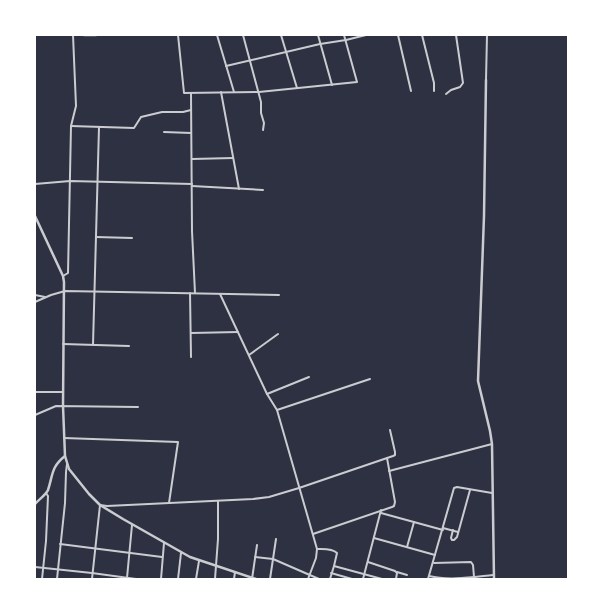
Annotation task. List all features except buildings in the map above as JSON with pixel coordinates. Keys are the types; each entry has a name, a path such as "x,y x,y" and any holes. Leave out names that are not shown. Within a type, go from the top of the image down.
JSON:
{"street":[{"path":"63,276 68,273 71,126 76,106 73,35"},
{"path":"84,35 94,35"},
{"path":"178,35 184,93 259,92 357,82 344,35"},
{"path":"218,35 234,92"},
{"path":"243,35 259,92 261,114 264,123 263,130"},
{"path":"281,35 297,88"},
{"path":"318,35 332,84"},
{"path":"226,66 366,35"},
{"path":"398,35 411,91"},
{"path":"422,35 434,83 434,91"},
{"path":"446,94 451,90 460,87 463,83 456,35"},
{"path":"487,35 484,209 478,381 492,444 494,579"},
{"path":"221,92 239,189"},
{"path":"191,93 192,231 195,293"},
{"path":"71,126 134,128 141,117 162,112 183,112 191,110"},
{"path":"93,345 99,127"},
{"path":"164,132 192,133"},
{"path":"192,159 233,158"},
{"path":"35,184 70,181 192,185 263,190"},
{"path":"35,216 63,276 65,291 63,406 65,456 69,469 100,505 132,525 181,553 199,561 256,579"},
{"path":"96,237 132,238"},
{"path":"35,302 45,297 65,291 280,295"},
{"path":"190,293 191,357"},
{"path":"220,294 267,394 277,410 317,549 316,558 308,579"},
{"path":"35,295 45,297"},
{"path":"191,333 238,332"},
{"path":"249,355 278,334"},
{"path":"64,344 129,346"},
{"path":"267,394 309,377"},
{"path":"277,410 370,379"},
{"path":"35,392 63,392"},
{"path":"35,415 56,406 138,407"},
{"path":"100,505 107,506 218,501 269,497 395,455 390,430"},
{"path":"64,438 178,442 169,503"},
{"path":"389,471 492,444"},
{"path":"35,504 48,490 54,468 59,460 65,456"},
{"path":"313,534 392,508 395,503 387,458"},
{"path":"57,579 67,464"},
{"path":"492,493 457,487 454,488 429,578 452,579 494,575"},
{"path":"453,530 451,538 453,540 457,538 470,490"},
{"path":"42,579 48,496 46,493"},
{"path":"216,579 218,501"},
{"path":"92,579 100,505"},
{"path":"381,512 414,522 458,532"},
{"path":"363,579 381,512"},
{"path":"407,547 414,522"},
{"path":"127,578 132,525"},
{"path":"374,538 435,555"},
{"path":"270,579 276,539"},
{"path":"161,579 164,543"},
{"path":"60,544 162,557"},
{"path":"252,578 256,545"},
{"path":"317,549 336,551 337,555 330,579"},
{"path":"178,579 181,553"},
{"path":"255,557 273,559 319,579"},
{"path":"196,579 199,561"},
{"path":"368,562 406,574"},
{"path":"433,562 471,562 474,565 474,577"},
{"path":"334,566 382,579"},
{"path":"35,567 136,579"},
{"path":"234,579 235,572"},
{"path":"396,572 396,579"},
{"path":"332,574 352,579"}]}
